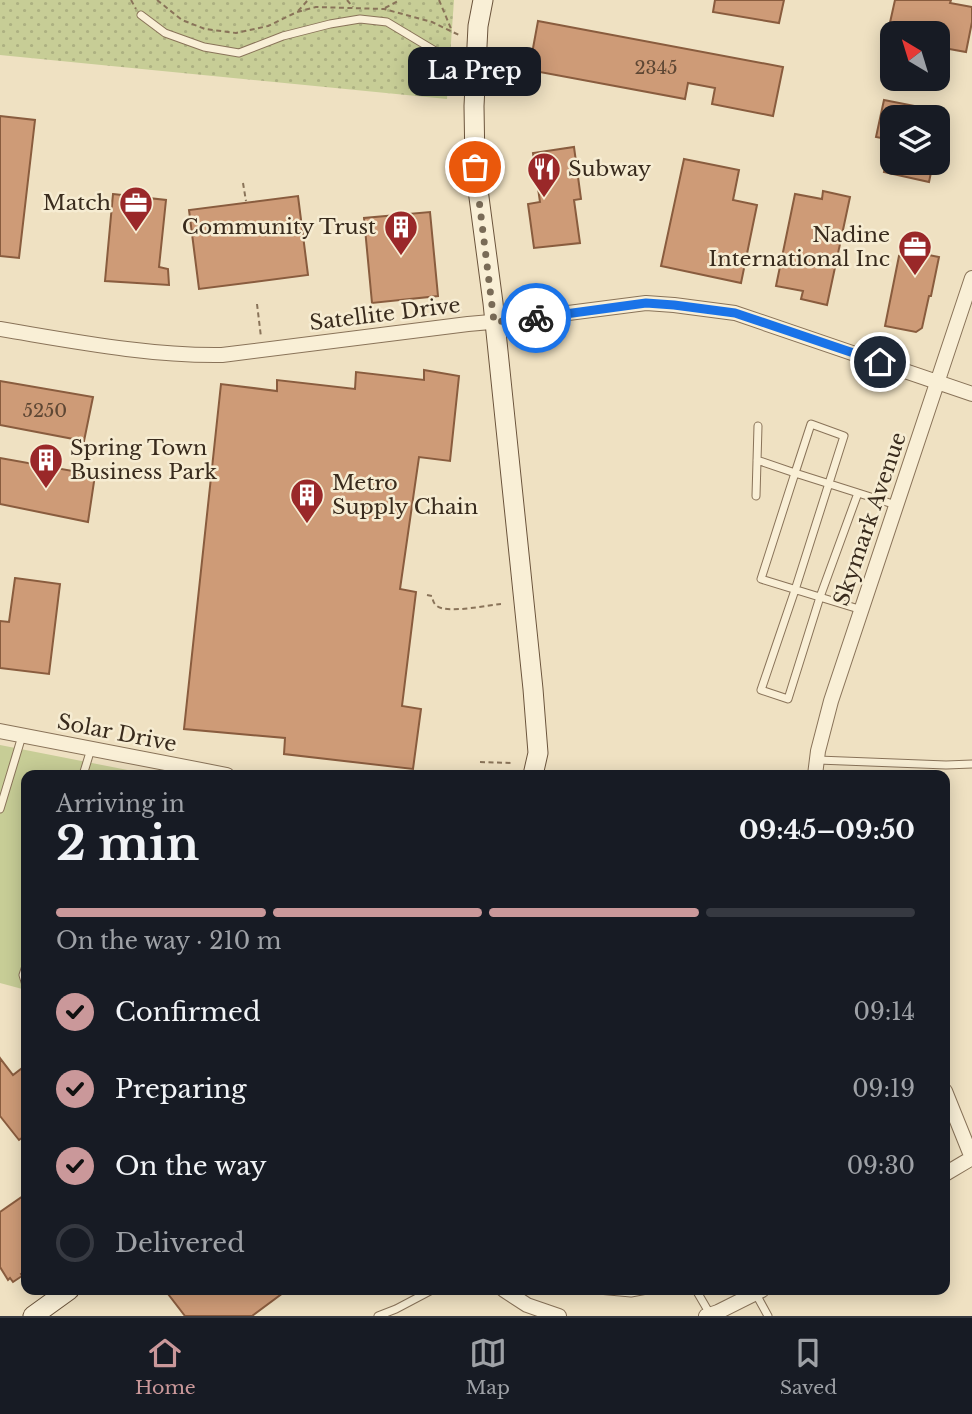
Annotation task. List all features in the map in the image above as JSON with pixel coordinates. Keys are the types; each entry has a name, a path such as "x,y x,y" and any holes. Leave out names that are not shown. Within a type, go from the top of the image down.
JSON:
{"street":[{"path":"483,0 478,26 474,106 475,167 533,689 538,753 534,770"},
{"name":"Skymark Avenue","path":"816,768 831,701 972,278"},
{"name":"Satellite Drive","path":"0,329 154,352 212,355 646,303 735,313 972,394"},
{"name":"Solar Drive","path":"0,732 192,770"},
{"path":"950,1103 972,1158 950,1171"},
{"path":"33,1316 62,1295"},
{"path":"509,1295 524,1310 559,1316"},
{"path":"708,1315 752,1295"}],"lane":[{"path":"141,15 165,33 204,47 239,53 283,36 330,24 360,19 387,22 447,58 476,66"},
{"path":"858,493 820,597 788,699 761,690 796,590 844,436 811,424 761,579 796,590 820,597 862,610"},
{"path":"755,496 758,426"},
{"path":"757,460 897,505"},
{"path":"0,809 22,736"},
{"path":"85,770 91,749"},
{"path":"816,768 972,764"},
{"path":"0,773 10,775"},
{"path":"378,1316 422,1295"},
{"path":"698,1295 708,1315"},
{"path":"760,1295 768,1316"}],"path":[{"path":"297,12 308,0"},
{"path":"347,0 354,8"},
{"path":"384,9 400,0"},
{"path":"439,0 452,32"},
{"path":"243,183 246,201"},
{"path":"257,304 263,351"},
{"path":"427,595 432,596 435,605 442,608 501,604"},
{"path":"480,762 513,763"}],"green space":[{"path":"0,0 454,0 447,99 0,55"},
{"path":"0,745 128,770 21,770 21,989 0,983"}],"building":[{"path":"715,0 784,0 779,23 713,12"},
{"path":"895,0 951,0 950,3 972,7 966,52 950,49 950,21 890,21"},
{"path":"538,21 783,67 773,116 712,104 715,88 688,83 685,99 529,70"},
{"path":"884,100 910,105 883,105"},
{"path":"0,116 35,120 19,258 0,256"},
{"path":"880,118 880,138 876,137"},
{"path":"574,147 581,199 574,200 580,243 534,248 528,204 540,202 533,153"},
{"path":"684,159 739,170 733,200 757,205 741,283 661,266"},
{"path":"898,175 930,175 929,182"},
{"path":"823,191 850,197 827,305 801,299 803,291 776,286 795,194 822,199"},
{"name":"Match","path":"113,194 166,200 159,267 168,269 169,285 105,281"},
{"path":"298,196 308,275 199,289 189,210"},
{"name":"Community Trust","path":"430,212 438,296 372,303 364,218"},
{"name":"Nadine International Inc","path":"913,252 939,257 922,328 916,332 885,326 899,256 912,258"},
{"name":"Metro Supply Chain","path":"424,370 459,376 450,461 419,457 400,589 416,592 402,706 421,709 413,769 284,754 285,738 184,729 221,384 277,391 277,380 355,389 356,372 424,380"},
{"name":"Spring Town Business Park","path":"0,381 93,397 84,441 0,425"},
{"name":"Spring Town Business Park","path":"0,458 95,475 88,522 0,504"},
{"path":"15,578 60,584 49,674 0,668 0,621 9,622"},
{"path":"0,1058 13,1075 21,1069 21,1139 19,1140 0,1116"},
{"path":"21,1197 21,1277 13,1282 10,1278 8,1280 0,1267 0,1212"},
{"path":"169,1295 280,1295 252,1316 185,1316"}],"way so far":[{"path":"475,167 494,322 536,318"}],"place":[{"name":"La Prep","path":"475,167"},
{"name":"Subway","path":"544,199"},
{"name":"Match","path":"136,233"},
{"name":"Community Trust","path":"401,257"},
{"name":"Nadine International Inc","path":"915,277"},
{"name":"Spring Town Business Park","path":"46,490"},
{"name":"Metro Supply Chain","path":"307,525"}],"route":[{"path":"536,318 646,303 674,305 735,313 880,362"}]}
